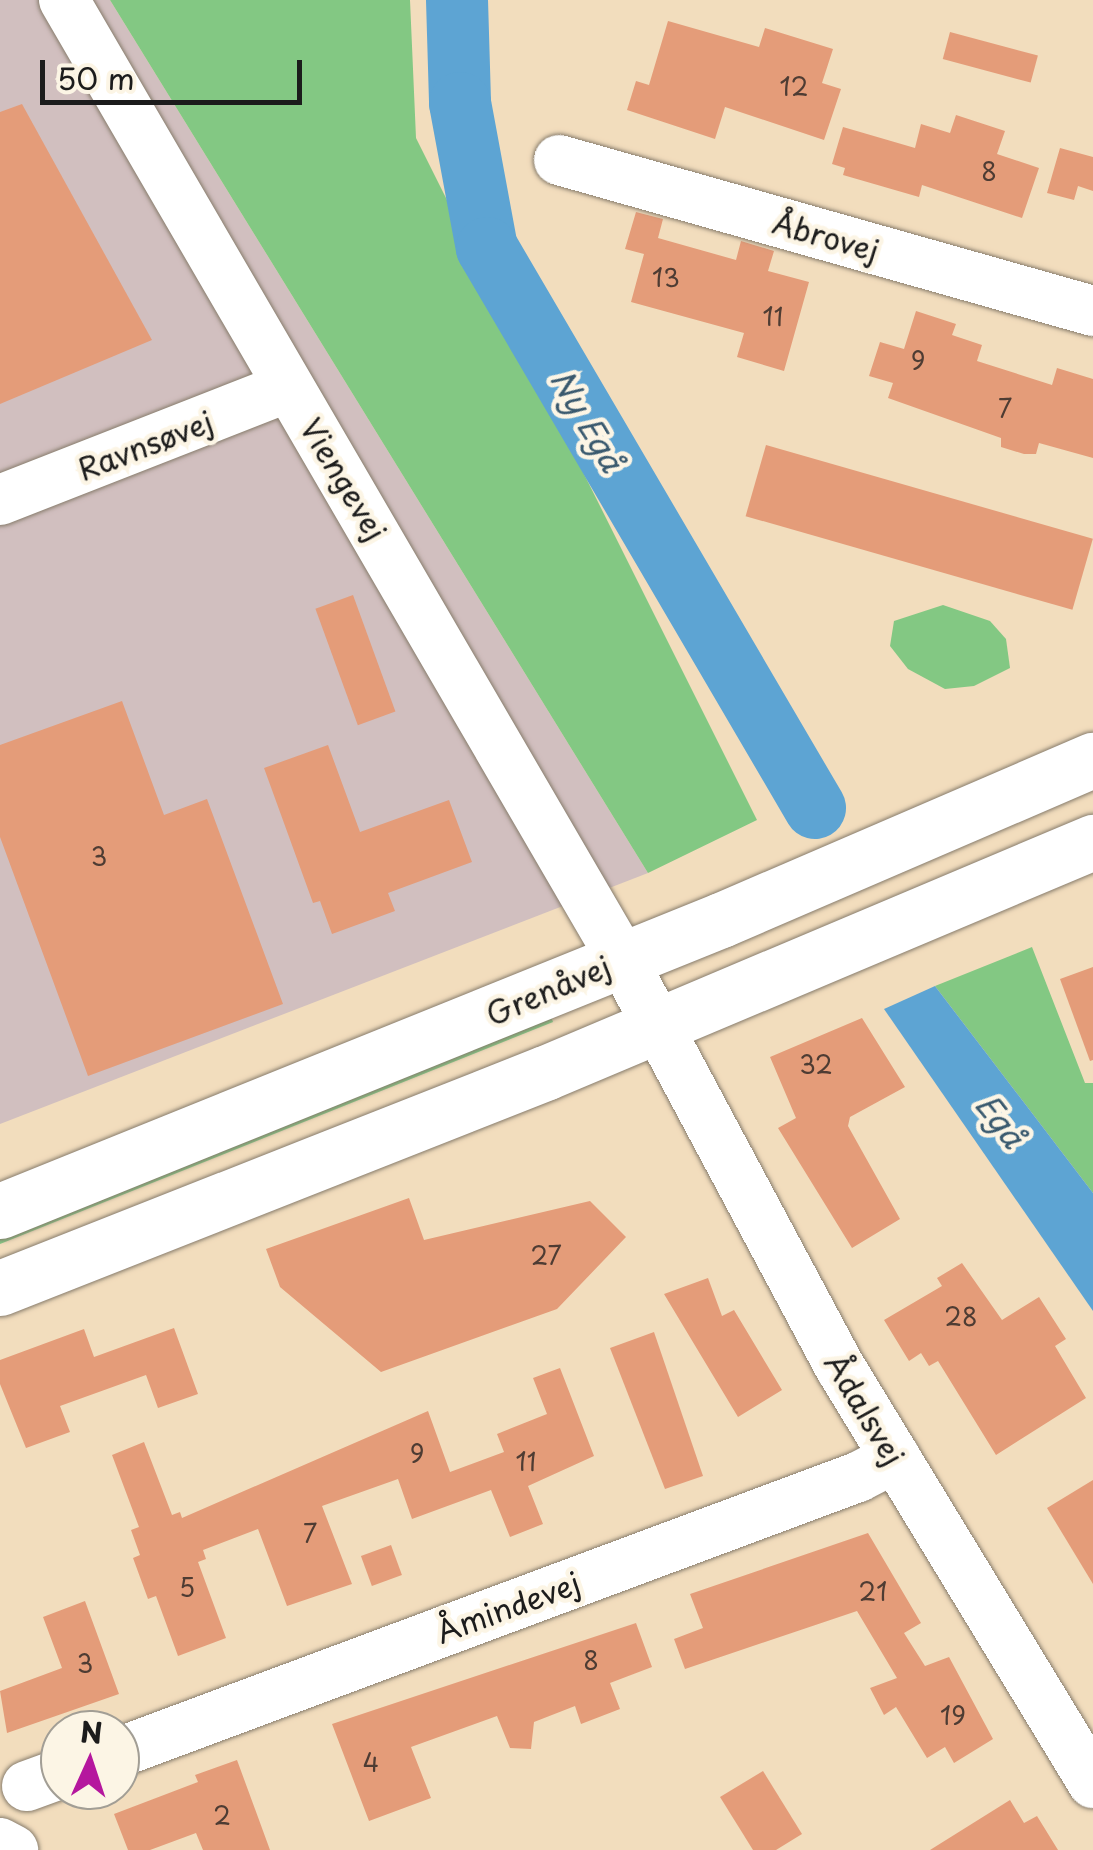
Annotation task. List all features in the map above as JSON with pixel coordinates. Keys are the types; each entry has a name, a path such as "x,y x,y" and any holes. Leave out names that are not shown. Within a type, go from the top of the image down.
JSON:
{"main road":[{"name":"Grenåvej","path":"0,1211 818,880 1093,760"},
{"path":"0,1288 852,946 1093,842"}],"street":[{"name":"Viengevej","path":"64,0 622,959 655,1025"},
{"name":"Åbrovej","path":"559,160 1093,311"},
{"name":"Ravnsøvej","path":"0,500 288,386"},
{"name":"Ådalsvej","path":"655,1025 783,1268 894,1458 1093,1782"},
{"name":"Åmindevej","path":"140,1745 858,1477 894,1458"},
{"path":"0,1843 13,1850"}],"shaded area":[{"path":"0,0 110,0 648,873 0,1124"}],"green space":[{"path":"110,0 410,0 416,138 757,820 648,873"},
{"path":"943,605 990,621 1006,639 1010,668 974,686 945,689 908,669 890,646 894,621"},
{"path":"1032,947 1085,1083 1093,1083 1093,1193 935,986"},
{"path":"550,1014 553,1022 0,1244 0,1232"}],"water":[{"name":"Egå","path":"935,986 1093,1193 1093,1311 884,1009"}],"building":[{"path":"668,21 759,47 765,28 833,49 822,83 841,89 824,140 725,107 715,139 627,110 636,81 649,85"},
{"path":"950,32 1038,56 1031,83 943,59"},
{"path":"22,104 152,340 0,404 0,112"},
{"path":"956,115 1005,131 997,154 1039,168 1022,218 922,185 919,197 843,175 845,168 832,164 843,127 915,148 921,124 950,133"},
{"path":"1060,148 1093,157 1093,191 1078,186 1074,200 1047,193"},
{"path":"636,212 663,219 658,238 736,260 741,241 774,251 768,271 809,282 784,371 737,357 744,333 631,302 644,254 625,249"},
{"path":"916,311 956,324 952,335 982,345 977,361 1052,385 1057,368 1093,379 1093,458 1039,443 1036,454 1024,454 1001,447 1001,438 888,398 893,383 869,376 880,342 904,349"},
{"path":"766,445 1093,539 1072,610 746,516"},
{"path":"353,595 395,712 358,725 315,609"},
{"path":"122,701 164,815 207,799 283,1004 88,1076 0,837 0,745"},
{"path":"328,745 360,832 449,800 472,862 388,893 395,911 332,934 320,901 313,903 264,768"},
{"path":"1093,967 1093,1060 1090,1061 1060,979"},
{"path":"862,1018 905,1087 850,1117 848,1126 900,1219 852,1248 778,1128 796,1118 770,1057"},
{"path":"409,1198 424,1240 590,1201 626,1237 557,1309 381,1372 280,1287 266,1249"},
{"path":"962,1263 1002,1320 1039,1297 1066,1339 1055,1346 1086,1398 996,1455 938,1361 929,1366 921,1353 909,1361 884,1320 942,1286 937,1278"},
{"path":"708,1278 722,1316 734,1310 782,1390 738,1417 664,1294"},
{"path":"174,1328 198,1394 158,1408 146,1375 60,1406 70,1432 26,1448 0,1384 0,1360 84,1329 94,1357"},
{"path":"654,1332 703,1476 665,1489 610,1348"},
{"path":"560,1368 594,1456 528,1486 543,1524 510,1537 491,1490 412,1519 398,1479 322,1506 352,1584 287,1606 258,1529 203,1550 206,1559 198,1562 226,1638 178,1656 156,1596 148,1599 133,1558 140,1555 131,1530 139,1527 112,1455 144,1442 172,1515 180,1512 182,1518 428,1411 450,1472 504,1452 497,1434 547,1414 533,1378"},
{"path":"1093,1480 1093,1584 1047,1508"},
{"path":"868,1533 921,1623 904,1633 925,1666 949,1657 993,1739 954,1763 945,1747 927,1758 896,1707 884,1715 870,1688 897,1678 857,1611 685,1669 674,1639 703,1628 690,1594"},
{"path":"391,1545 402,1575 372,1586 361,1556"},
{"path":"85,1601 119,1694 73,1710 40,1710 40,1722 7,1733 0,1691 62,1668 43,1617"},
{"path":"636,1623 652,1667 610,1683 620,1709 581,1724 575,1706 534,1722 531,1749 510,1748 497,1716 411,1747 431,1798 369,1821 332,1724"},
{"path":"237,1760 270,1850 203,1850 196,1833 150,1850 128,1850 114,1814 140,1810 140,1804 198,1782 195,1775"},
{"path":"763,1771 802,1834 776,1850 753,1850 720,1797"},
{"path":"1010,1800 1024,1823 1037,1816 1058,1850 930,1850"}],"waterway":[{"name":"Ny Egå","path":"457,0 460,103 487,248 815,808"}]}
